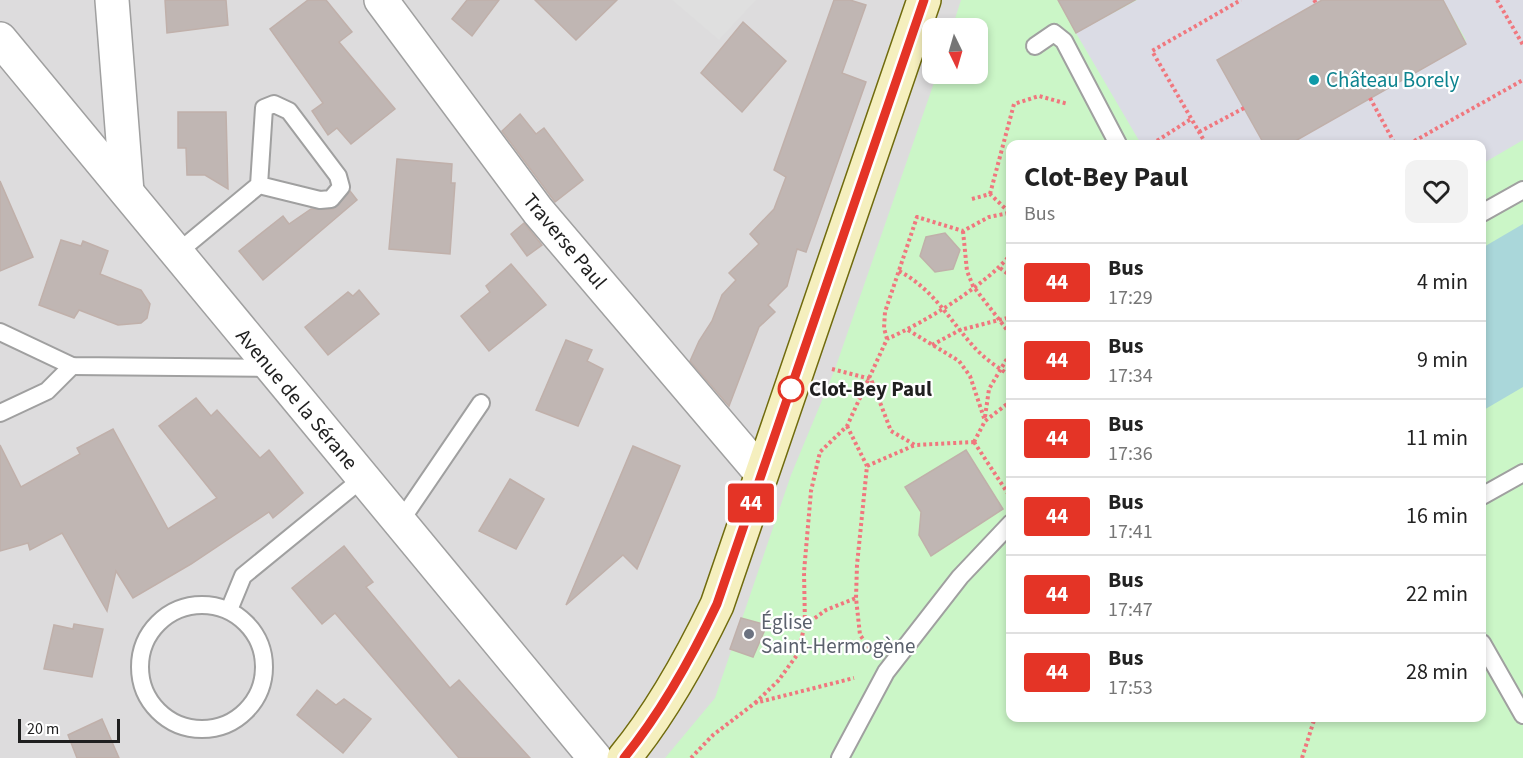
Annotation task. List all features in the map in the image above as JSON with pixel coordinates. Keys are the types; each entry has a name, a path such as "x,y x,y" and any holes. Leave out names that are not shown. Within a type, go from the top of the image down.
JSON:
{"street":[{"path":"112,0 127,192"},
{"name":"Traverse Paul","path":"381,0 537,211 761,473"},
{"path":"624,758 664,703 698,644 717,604 924,0"},
{"name":"Avenue de la Sérane","path":"0,39 12,68 127,192 270,368 595,758"}],"lane":[{"path":"1035,46 1054,33 1064,41 1116,140"},
{"path":"177,253 259,185 261,120 264,108 274,104 289,111 338,176 341,187 331,199 320,200 259,185"},
{"path":"1486,211 1523,190"},
{"path":"0,332 72,366 270,368"},
{"path":"0,413 47,392 72,366"},
{"path":"400,522 481,403"},
{"path":"1486,493 1523,473"},
{"path":"229,610 243,576 363,478"},
{"path":"840,758 886,672 960,578 1006,528"},
{"path":"204,604 229,610 249,624 261,645 265,669 259,694 245,713 224,726 200,730 175,724 155,710 143,688 139,664 144,640 159,620 180,608 204,604"},
{"path":"1486,650 1523,715"}],"path":[{"path":"1204,140 1152,51 1241,0"},
{"path":"1497,0 1523,45"},
{"path":"1416,140 1523,80"},
{"path":"990,194 1014,104 1039,96 1086,109 1101,108"},
{"path":"1370,98 1393,140"},
{"path":"1199,132 1244,108"},
{"path":"1158,140 1191,119"},
{"path":"972,199 990,194"},
{"path":"990,194 1006,209"},
{"path":"691,758 713,735 755,703 778,681 797,655 805,625 804,572 812,491 820,452 847,426 871,379 887,339 884,328 885,312 917,217 963,231 989,217 1006,214"},
{"path":"963,231 967,271 973,286 1006,329"},
{"path":"887,339 923,323 1000,268 1006,260"},
{"path":"1000,268 1006,272"},
{"path":"899,271 916,280 944,308 976,349 1006,373"},
{"path":"932,345 960,330 1006,318"},
{"path":"908,330 959,361 970,376 985,421"},
{"path":"974,442 985,421 988,389 1006,360"},
{"path":"835,369 871,379"},
{"path":"871,379 891,431 915,445"},
{"path":"985,421 1006,405"},
{"path":"755,703 886,672 860,635 856,598 857,565 867,466 847,426"},
{"path":"867,466 915,445 974,442"},
{"path":"974,442 1006,491"},
{"path":"805,625 826,610 856,598"},
{"path":"1302,758 1313,722"}],"shaded area":[{"path":"0,0 1523,0 1523,758 0,758"},
{"path":"672,0 756,0 719,40"},
{"path":"1137,0 1322,0 1288,20 1265,140 1139,140 1076,33"},
{"path":"1443,0 1523,0 1523,140 1486,162 1486,140 1297,140 1466,40"}],"green space":[{"path":"961,0 1523,0 1523,758 665,758 715,698 791,475 835,369 934,84 988,84 988,18 955,18"}],"water":[{"path":"1523,224 1523,387 1486,409 1486,246"}],"building":[{"path":"165,0 226,0 228,25 167,33"},
{"path":"308,0 326,0 352,32 339,42 395,109 351,144 337,128 328,135 312,111 323,103 270,29"},
{"path":"467,0 499,0 472,36 452,19"},
{"path":"535,0 617,0 576,40"},
{"path":"834,0 850,0 866,5 842,73 866,82 806,252 797,249 787,286 768,305 775,312 759,327 729,406 690,361 712,321 722,295 736,280 729,273 759,244 750,234 774,209 786,177 774,170"},
{"path":"1058,0 1135,0 1076,33"},
{"name":"Château Borely","path":"1322,0 1443,0 1466,44 1297,140 1262,140 1217,60"},
{"path":"743,22 786,61 742,112 701,73"},
{"path":"178,112 226,112 228,189 205,175 187,175 186,148 178,148"},
{"path":"520,114 536,134 544,128 583,180 555,202 502,131"},
{"path":"397,159 452,164 451,183 455,183 450,254 389,249"},
{"path":"0,181 33,257 0,271"},
{"path":"350,191 357,200 263,280 239,251 283,216 289,224 311,209 333,209"},
{"path":"524,223 542,245 527,256 511,234"},
{"path":"945,233 960,250 953,269 935,272 920,256 926,237"},
{"path":"61,240 81,246 83,241 108,251 100,274 141,290 150,304 147,318 141,323 118,325 79,310 74,318 39,305"},
{"path":"511,264 546,305 489,351 461,316 490,292 486,286"},
{"path":"359,290 379,314 328,355 305,327 348,292 353,296"},
{"path":"566,340 592,350 587,361 603,369 578,426 536,410"},
{"path":"196,398 211,416 217,410 260,458 269,450 303,493 273,518 269,512 191,564 133,598 116,571 107,611 62,533 30,550 28,543 0,551 0,445 21,487 80,454 77,448 113,429 168,529 217,498 159,426"},
{"path":"633,446 680,466 637,569 623,555 566,605"},
{"path":"966,450 1003,509 931,556 919,535 921,512 905,487"},
{"path":"510,479 544,499 516,549 479,531"},
{"path":"344,546 373,582 366,587 450,688 459,680 530,758 459,758 335,613 322,624 292,588"},
{"name":"Église Saint-Hermogène","path":"741,618 767,625 753,657 730,649"},
{"path":"74,624 103,629 92,677 44,669 54,625 73,629"},
{"path":"317,690 336,705 344,699 371,719 343,753 297,715"},
{"path":"102,719 119,758 77,758 68,735"}],"bus line":[{"name":"44","path":"624,758 664,703 698,644 717,604 924,0"}],"place":[{"name":"Château Borely","path":"1314,80"},
{"name":"Clot-Bey Paul","path":"791,389"},
{"name":"Église Saint-Hermogène","path":"749,634"}]}
